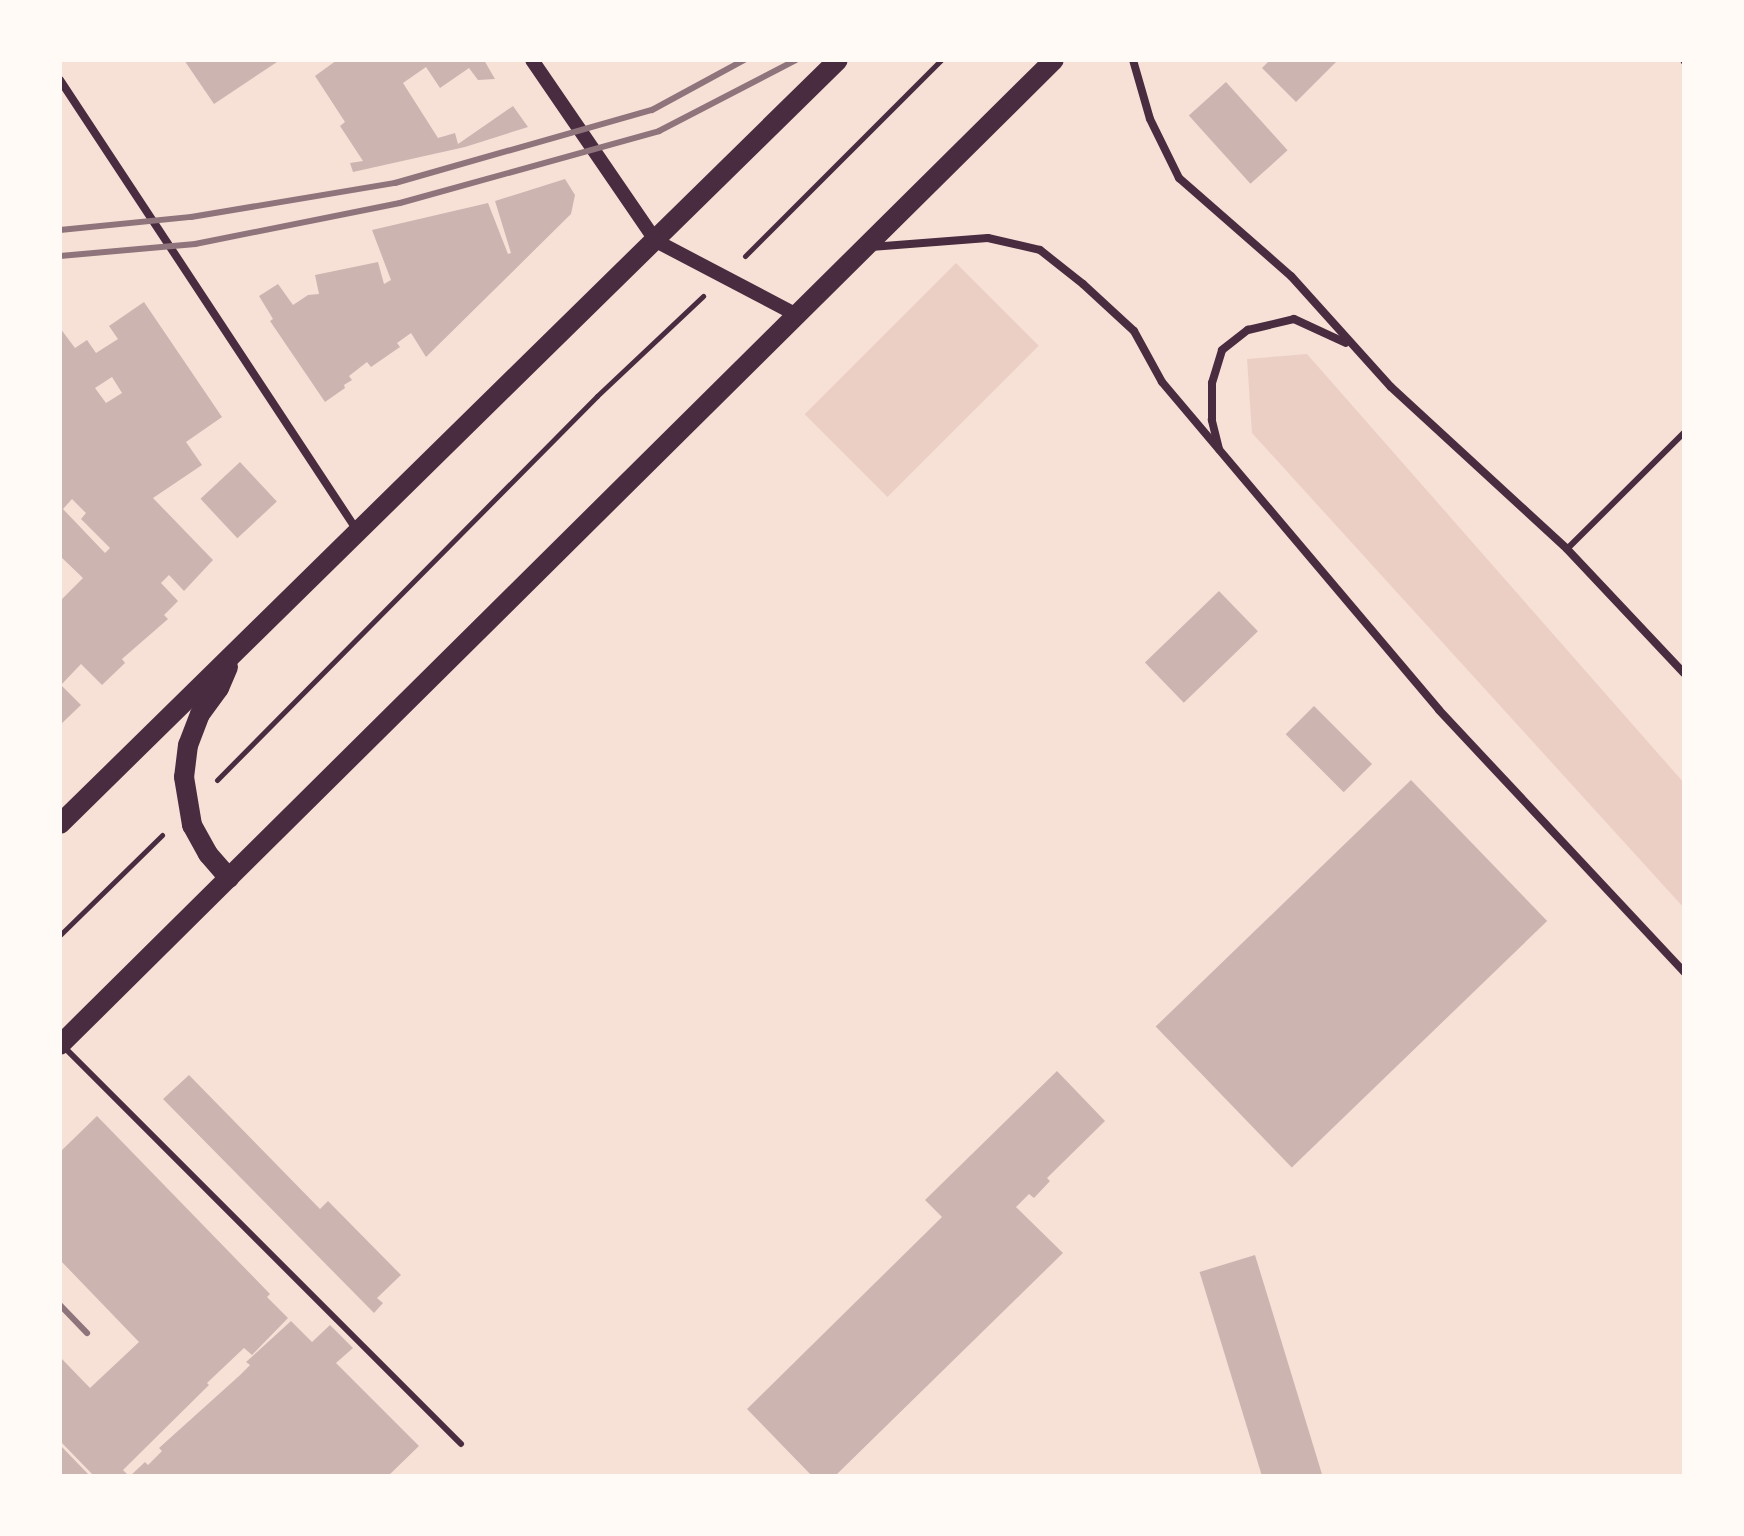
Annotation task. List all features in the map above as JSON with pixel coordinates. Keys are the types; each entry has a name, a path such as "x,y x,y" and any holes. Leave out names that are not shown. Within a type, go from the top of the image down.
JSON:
{"main road":[{"path":"60,824 838,60"},
{"path":"61,1044 1054,60"},
{"path":"229,878 199,840 188,810 184,777 188,745 233,656"}],"street":[{"path":"532,60 656,241 799,316"},
{"path":"1133,60 1150,119 1179,178 1291,276 1391,387 1567,549 1684,673"},
{"path":"60,80 359,533"},
{"path":"866,247 988,238 1040,250 1083,284 1134,331 1162,382 1450,723 1684,972"},
{"path":"1220,452 1212,420 1212,383 1222,350 1248,330 1294,319 1351,345"}],"lane":[{"path":"1567,549 1684,433"},
{"path":"61,1044 461,1444"}],"path":[{"path":"60,935 188,810 597,396 725,276 941,60"}],"shaded area":[{"path":"956,263 1039,346 887,497 805,414"},
{"path":"1307,354 1684,783 1684,908 1252,433 1247,359"}],"building":[{"path":"184,60 280,60 214,104"},
{"path":"337,60 484,60 495,79 478,80 469,68 440,88 426,67 403,83 438,138 455,133 458,144 513,106 528,127 465,147 353,172 350,163 363,161 340,126 345,122 315,76"},
{"path":"1270,60 1338,60 1296,102 1262,68"},
{"path":"1226,82 1288,150 1250,184 1189,115"},
{"path":"565,179 575,195 571,214 426,357 411,333 397,343 400,347 371,367 367,362 349,376 352,380 344,385 345,388 325,402 270,321 273,319 259,296 278,284 293,305 308,295 319,294 315,275 378,262 384,284 391,280 372,230 488,203 508,254 511,253 495,201"},
{"path":"144,302 222,417 186,442 202,465 153,498 213,560 184,591 169,575 161,583 178,601 164,615 168,619 122,659 125,663 102,685 81,664 61,685 81,705 60,725 60,601 83,578 60,556 60,328 75,348 87,340 96,353 118,339 109,326","holes":["112,377 122,393 106,403 95,388","72,499 86,513 81,519 110,548 105,553 63,509"]},
{"path":"240,462 277,501 237,538 201,499"},
{"path":"1219,591 1258,631 1184,703 1145,663"},
{"path":"1314,706 1372,764 1344,792 1286,734"},
{"path":"1411,780 1547,921 1292,1168 1156,1027"},
{"path":"1057,1071 1105,1121 1047,1178 1050,1181 1034,1198 1029,1194 1016,1207 1063,1253 835,1476 812,1476 747,1409 942,1217 925,1200"},
{"path":"189,1075 320,1209 328,1201 401,1275 377,1298 383,1303 374,1313 163,1099"},
{"path":"97,1116 270,1294 267,1297 288,1318 252,1355 244,1348 207,1383 209,1385 123,1470 129,1476 94,1476 60,1441 60,1357 90,1388 139,1342 60,1260 60,1152"},
{"path":"1255,1255 1323,1476 1262,1476 1200,1272"},
{"path":"291,1321 312,1342 330,1325 353,1348 336,1363 419,1446 388,1476 130,1476 145,1462 148,1465 162,1451 159,1448 239,1376 250,1365 246,1362"},
{"path":"60,1445 90,1476 60,1476"}],"railway":[{"path":"60,230 191,217 395,183 652,110 744,60"},
{"path":"60,256 195,244 400,203 659,131 796,60"},
{"path":"60,1305 87,1333"}]}
